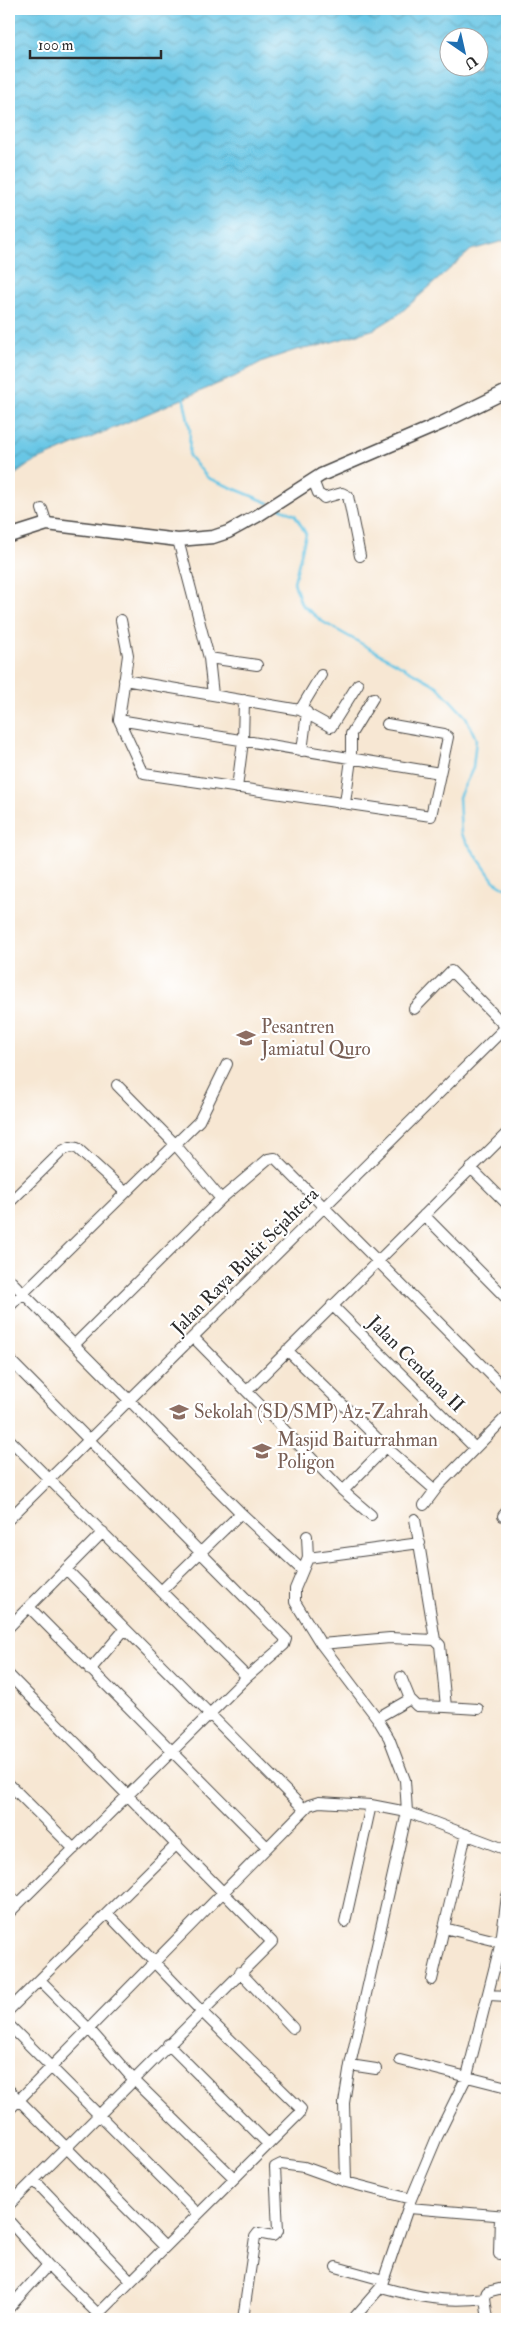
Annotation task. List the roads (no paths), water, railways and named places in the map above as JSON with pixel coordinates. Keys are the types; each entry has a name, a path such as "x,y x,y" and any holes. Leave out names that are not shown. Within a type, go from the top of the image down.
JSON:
{"street":[{"path":"9,536 47,524 178,540 212,537 228,532 258,516 313,480 451,419 507,391"},
{"path":"313,480 318,493 324,498 342,493 348,496 360,556"},
{"path":"42,509 47,524"},
{"path":"178,540 209,658 212,695"},
{"path":"121,620 128,647 119,720 143,774 431,816 449,740 447,735 387,724"},
{"path":"209,658 257,665"},
{"path":"302,751 304,711 321,675"},
{"path":"124,680 304,711 332,727 358,684"},
{"path":"345,803 351,759 352,733 373,698"},
{"path":"237,788 243,741 244,700"},
{"path":"119,720 440,773"},
{"path":"414,1009 451,971 506,1028"},
{"name":"Jalan Raya Bukit Sejahtera","path":"9,1519 506,1028"},
{"path":"9,1307 174,1143 199,1121 227,1064"},
{"path":"116,1086 174,1143 221,1199"},
{"path":"247,1392 332,1305 507,1133"},
{"path":"9,1203 62,1151 70,1147 77,1148 125,1192"},
{"path":"74,1345 221,1199 268,1159 275,1158 507,1391"},
{"path":"472,1168 507,1204"},
{"path":"424,1215 507,1298"},
{"path":"9,1279 241,1513 302,1570"},
{"name":"Jalan Cendana II","path":"332,1305 475,1448"},
{"path":"193,1337 343,1491 371,1515"},
{"path":"287,1350 386,1447 435,1490"},
{"path":"9,1359 88,1441 286,1639 284,1645 210,1714 9,1913"},
{"path":"424,1505 435,1490 507,1416"},
{"path":"9,1439 248,1677"},
{"path":"343,1491 386,1447"},
{"path":"161,1591 241,1513"},
{"path":"415,1519 435,1640 440,1645 446,1707"},
{"path":"9,1627 103,1532"},
{"path":"307,1536 308,1558 295,1589 295,1602 321,1644 377,1718 398,1758 405,1780 407,1812 350,2065 344,2103 346,2182"},
{"path":"308,1558 420,1543"},
{"path":"66,1569 304,1809"},
{"path":"29,1607 267,1847"},
{"path":"90,1670 126,1629"},
{"path":"321,1644 390,1638 435,1640"},
{"path":"9,1676 271,1940 268,1947 240,1972 9,2205"},
{"path":"401,1677 410,1699 421,1708 478,1708"},
{"path":"377,1718 410,1699"},
{"path":"9,1784 74,1849"},
{"path":"9,2110 304,1809 319,1802 370,1805 407,1812 466,1834 506,1846"},
{"path":"345,1922 370,1805"},
{"path":"432,1980 466,1834"},
{"path":"9,2010 177,1844"},
{"path":"9,1894 18,1904"},
{"path":"353,2319 382,2284 410,2204 437,2137 468,2076 501,1942 507,1896"},
{"path":"9,2221 95,2317 300,2114 300,2107 201,2011 107,1913"},
{"path":"444,1928 501,1942"},
{"path":"240,1972 293,2028"},
{"path":"40,1980 89,2029 133,2080 234,2178"},
{"path":"489,1995 507,1996"},
{"path":"9,2025 198,2214"},
{"path":"168,2044 268,2144"},
{"path":"400,2060 507,2087"},
{"path":"350,2065 376,2069"},
{"path":"9,2090 165,2247"},
{"path":"242,2319 255,2236 258,2234 273,2236 278,2231 275,2167 277,2165 304,2167 410,2204 504,2216 499,2254"},
{"path":"34,2180 131,2281"},
{"path":"9,2308 48,2265"},
{"path":"336,2267 425,2299 448,2301 485,2298"},
{"path":"488,2319 485,2294 489,2290 507,2287"}],"water":[{"path":"9,9 507,9 507,240 471,250 399,314 375,329 315,347 296,350 263,361 234,377 31,463 9,479"}],"waterway":[{"path":"183,395 190,430 189,456 208,478 269,503"},
{"path":"278,507 295,515 306,534 294,582 301,604 323,622 437,686 466,717 476,739 473,768 459,797 461,834 494,881 507,889"}],"place":[{"name":"Pesantren Jamiatul Quro","path":"246,1038"},
{"name":"Sekolah (SD/SMP) Az-Zahrah","path":"179,1412"},
{"name":"Masjid Baiturrahman Poligon","path":"262,1451"}]}
